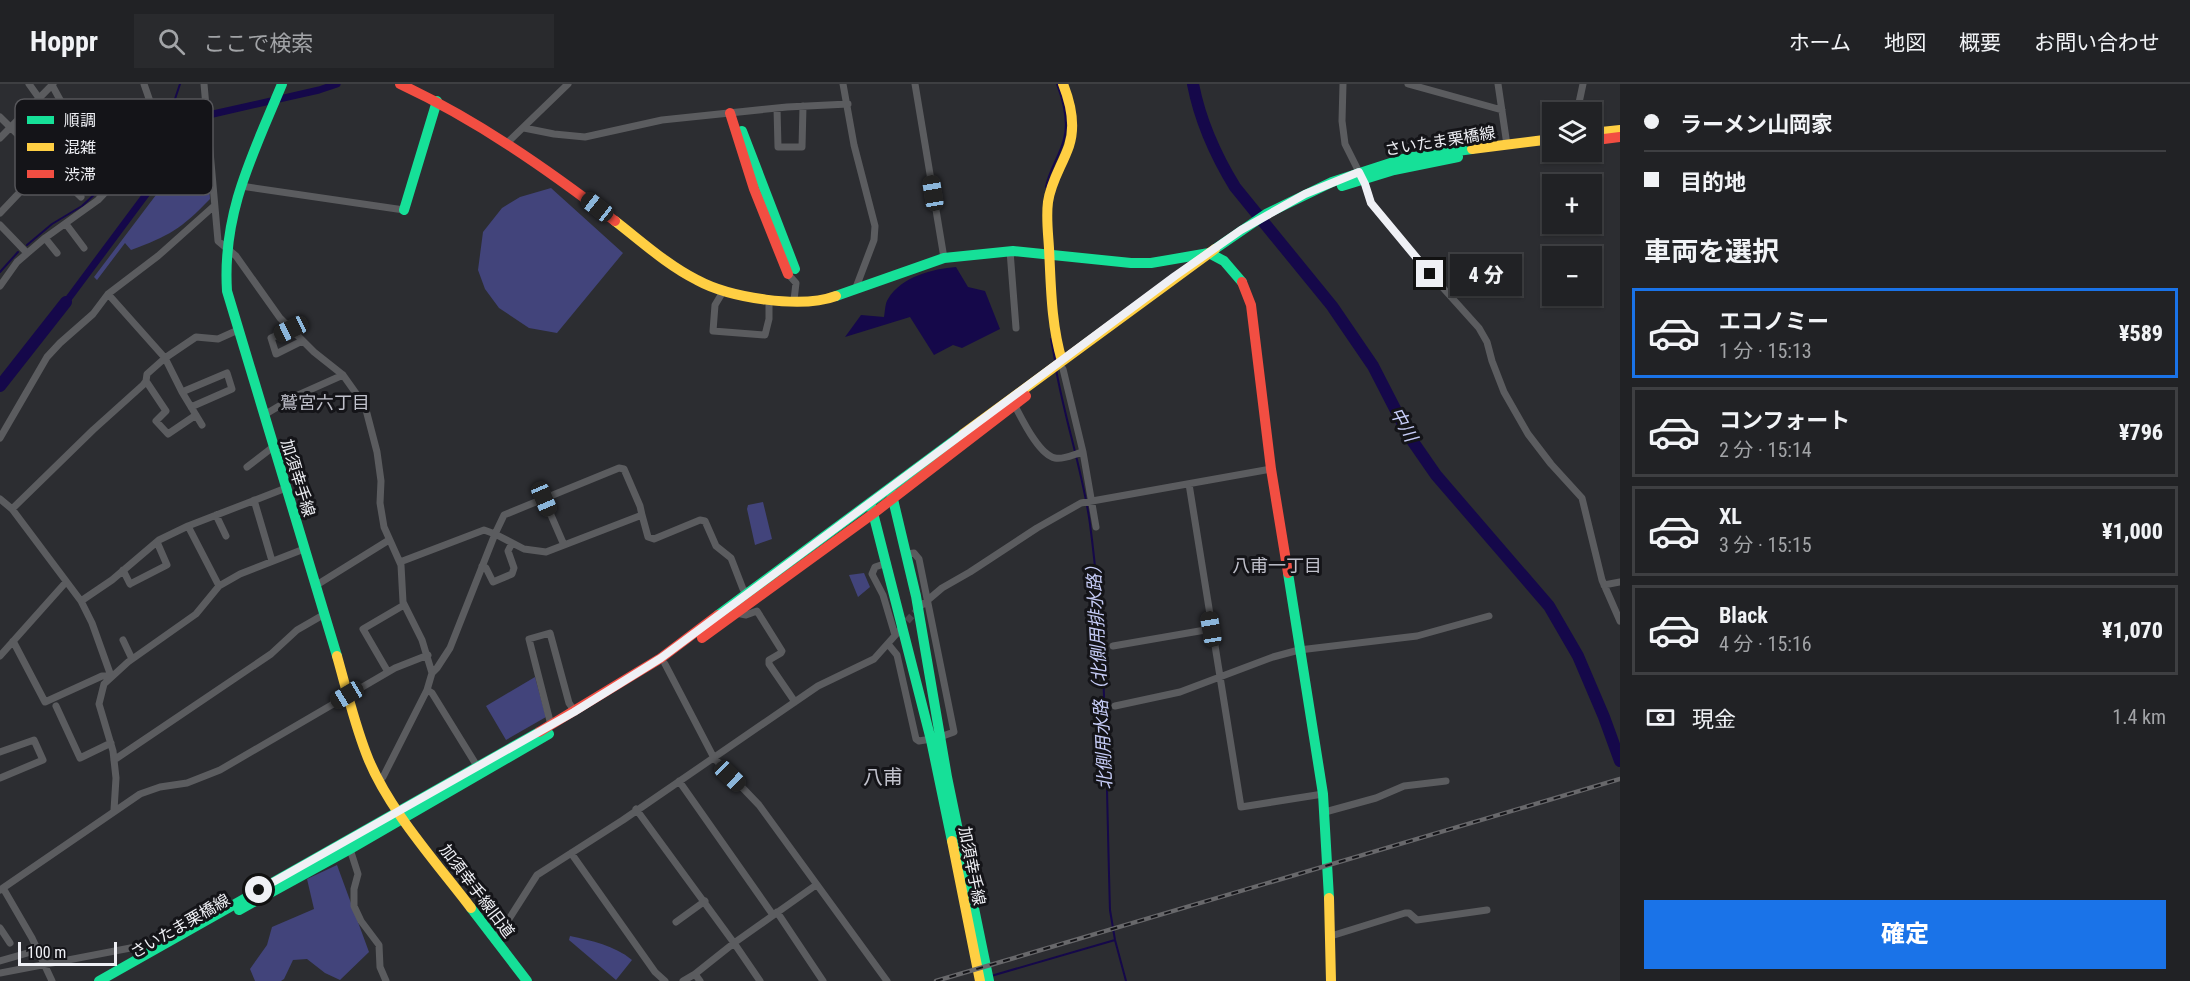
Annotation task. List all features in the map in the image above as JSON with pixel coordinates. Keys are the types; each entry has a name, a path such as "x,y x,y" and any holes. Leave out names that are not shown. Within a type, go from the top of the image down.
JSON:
{"main road":[{"name":"加須幸手線","path":"282,84 233,209 226,246 225,277 238,330 366,754 378,780 400,815"},
{"path":"400,84 437,101 507,143 696,280 724,290 769,299 808,301 831,298 944,258 1010,251 1151,263 1212,254 1237,273 1248,293 1253,319 1271,469 1323,794 1331,936 1331,981"},
{"path":"1058,368 1046,255 1048,200 1052,184 1066,153 1073,124 1072,109 1063,84"},
{"path":"404,210 437,101"},
{"path":"733,113 754,189 792,272"},
{"path":"1602,132 1620,130"},
{"path":"1602,140 1620,137"},
{"name":"さいたま栗橋線","path":"99,981 600,704 665,664 1212,254 1281,210 1406,158 1542,140"},
{"name":"さいたま栗橋線","path":"1360,176 1456,157 1542,146"},
{"name":"さいたま栗橋線","path":"891,493 1015,406 1058,368"},
{"path":"891,493 916,596 936,738"},
{"path":"872,508 936,738"},
{"name":"さいたま栗橋線","path":"114,981 350,849 477,766 574,712 661,658 733,611 748,594 872,508"},
{"name":"加須幸手線","path":"936,738 935,757 989,981"},
{"name":"加須幸手線","path":"936,738 947,777 980,981"},
{"name":"加須幸手線旧道","path":"400,815 527,981"}],"street":[{"path":"30,84 39,98 53,85 60,99"},
{"path":"144,84 149,99"},
{"path":"204,84 205,99"},
{"path":"507,143 568,84"},
{"path":"843,84 854,145 875,226 874,240 855,290"},
{"path":"915,84 944,258"},
{"path":"1343,84 1342,121 1345,144 1374,207 1479,328 1487,342 1501,384 1528,434 1582,498 1604,585 1620,621"},
{"path":"1408,84 1502,110"},
{"path":"1498,84 1507,145"},
{"path":"1579,102 1582,84"},
{"path":"524,128 585,137 662,120 777,108 848,104"},
{"path":"777,108 778,147 802,147 803,106"},
{"path":"0,117 15,133"},
{"path":"0,138 15,123"},
{"path":"241,186 404,210"},
{"path":"213,192 218,241 236,256 280,318 343,375 365,406 377,452 384,527 400,562 404,605 428,655 432,673"},
{"path":"0,213 18,195"},
{"path":"0,286 15,264 27,253 103,195"},
{"path":"0,438 47,357 93,314 108,294 158,256 214,206"},
{"path":"66,224 84,248"},
{"path":"0,225 27,253"},
{"path":"45,238 57,253"},
{"path":"1010,251 1016,328"},
{"path":"792,272 796,283 794,300"},
{"path":"724,290 714,305 713,331 765,335 770,319 769,299"},
{"path":"108,294 165,358 202,425"},
{"path":"291,329 271,338 276,354 302,340"},
{"path":"12,509 146,381 147,374 165,358 196,337 218,339 238,330"},
{"path":"1058,368 1083,452 1087,502 1096,527"},
{"path":"182,392 227,373 232,389 191,407"},
{"path":"264,415 296,396 343,375"},
{"path":"146,381 166,411 156,420 168,434 196,415"},
{"path":"1015,406 1035,441 1049,456 1056,459 1065,458 1083,452"},
{"path":"247,467 273,447"},
{"path":"378,780 383,777 427,690 432,673 450,648 504,515 619,468 624,469 640,506 648,537 654,539 700,520 705,521 716,546 730,558 743,589 748,594"},
{"path":"924,602 1037,528 1087,502 1271,469"},
{"path":"1189,484 1242,807 1323,794"},
{"path":"81,601 157,542 188,526 285,488"},
{"path":"0,499 12,509 81,601 92,623 111,676"},
{"path":"544,499 564,545"},
{"path":"254,500 272,561"},
{"path":"216,515 226,536"},
{"path":"400,562 484,530 524,549 546,552 642,515"},
{"path":"188,526 219,586"},
{"path":"315,586 389,540"},
{"path":"123,570 130,584 167,565 157,542"},
{"path":"482,566 486,568 493,582 512,574 514,568 508,551 512,543"},
{"path":"114,810 116,778 114,760 99,704 104,684 132,659 196,614 219,586 240,574 304,549"},
{"path":"888,644 897,655 916,739 919,741 936,738 954,732 924,602 919,559 914,554 907,554"},
{"path":"495,941 537,875 818,686 874,659 897,633 883,595 872,574 875,567 886,563"},
{"path":"0,656 66,582"},
{"path":"1604,585 1620,582"},
{"path":"388,672 363,629 404,605"},
{"path":"733,611 746,615 758,611 782,651 768,662 795,702"},
{"path":"114,760 272,654 297,630 323,615"},
{"path":"1115,706 1180,692 1299,650 1417,636 1489,616"},
{"path":"1113,646 1211,629"},
{"path":"551,725 529,639 550,633 569,703 574,712"},
{"path":"123,640 132,659"},
{"path":"13,641 45,702 102,676 111,676"},
{"path":"52,981 38,950 2,889 114,810 146,791 187,783 220,770 388,672 428,655"},
{"path":"665,664 714,758 759,805 887,981"},
{"path":"427,690 432,693 477,766"},
{"path":"56,706 80,758 111,743"},
{"path":"0,752 34,740 43,760 0,778"},
{"path":"678,781 823,981"},
{"path":"1325,812 1376,798 1404,786 1446,781"},
{"path":"636,809 760,981"},
{"path":"350,849 358,874 354,889 354,906 361,921 379,945 380,967 386,981"},
{"path":"571,853 655,972 665,981"},
{"path":"683,981 816,885"},
{"path":"676,922 705,902"},
{"path":"1331,936 1405,913 1409,913 1417,920 1487,910"},
{"path":"0,928 10,943"},
{"path":"0,973 146,945 161,947"},
{"path":"0,961 38,950"},
{"path":"695,974 700,981"}],"shaded area":[{"path":"551,188 623,253 557,333 529,328 499,308 485,289 478,270 483,232 502,208 520,197"},
{"path":"156,195 210,195 210,199 191,218 165,236 131,250 125,243 97,280 94,277"},
{"path":"956,267 968,287 985,291 1000,329 962,348 953,345 934,355 910,317 845,337 861,315 884,317 888,299 894,291 910,279 928,272"},
{"path":"763,502 772,539 755,545 747,509 748,505"},
{"path":"864,573 870,587 858,597 849,575"},
{"path":"535,677 546,717 506,740 486,706"},
{"path":"337,865 369,952 340,980 325,973 307,959 293,960 281,981 255,981 250,969 267,945 272,927 314,909 307,879"},
{"path":"570,936 610,947 632,960 616,980 569,940"}],"waterway":[{"path":"175,99 180,84"},
{"path":"213,114 337,84"},
{"name":"北側用水路（北側用排水路）","path":"1046,187 1062,145 1066,125 1065,111 1057,84"},
{"name":"中川","path":"1193,84 1210,137 1235,187 1332,306 1373,366 1409,436 1436,475 1549,606 1578,656 1620,761"},
{"path":"27,245 52,224 82,206 94,195"},
{"path":"66,302 146,195"},
{"path":"0,272 18,252"},
{"path":"0,386 66,302"},
{"name":"北側用水路（北側用排水路）","path":"1051,339 1055,360"},
{"name":"北側用水路（北側用排水路）","path":"1056,369 1087,505 1096,572 1105,717 1110,910 1126,981"},
{"path":"991,976 1115,940"}],"tunnel":[{"path":"900,629 919,608"}],"railway":[{"path":"936,981 1620,779"}],"traffic: fast":[{"path":"282,84 242,184 235,210 229,236 227,291 337,656"},
{"path":"404,210 437,101"},
{"path":"742,131 795,269"},
{"path":"1215,249 1266,214 1332,182 1406,158 1472,149"},
{"path":"1342,186 1394,170 1458,157"},
{"path":"836,296 944,258 1013,251 1131,263 1151,263 1209,253 1224,261 1242,282"},
{"path":"718,615 963,434"},
{"path":"891,491 916,596 947,777 989,981"},
{"path":"871,505 931,740 952,841"},
{"path":"1288,573 1323,794 1329,898"},
{"path":"99,981 539,732"},
{"path":"239,910 549,734"},
{"path":"471,908 527,981"}],"traffic: slow":[{"path":"1062,361 1052,305 1047,213 1052,187 1069,146 1072,130 1070,107 1063,84"},
{"path":"1602,132 1620,130"},
{"path":"1472,149 1542,140"},
{"path":"615,221 675,267 697,280 728,292 766,300 804,302 836,296"},
{"path":"963,434 1215,249"},
{"path":"337,656 366,753 386,794 413,834 471,908"},
{"path":"952,841 980,981"},
{"path":"1329,898 1331,981"}],"traffic: jam":[{"path":"400,84 457,113 511,146 615,221"},
{"path":"730,113 754,189 788,274"},
{"path":"1602,139 1620,137"},
{"path":"1242,282 1251,305 1271,469 1288,573"},
{"path":"702,638 874,513 1026,396"},
{"path":"539,732 661,658 718,615"}],"district":[{"name":"鷲宮六丁目","path":"325,402"},
{"name":"八甫一丁目","path":"1277,565"},
{"name":"八甫","path":"883,777"}],"route":[{"path":"259,890 574,712 661,658 1175,276 1266,214 1305,194 1359,172 1371,203 1430,274"}]}
